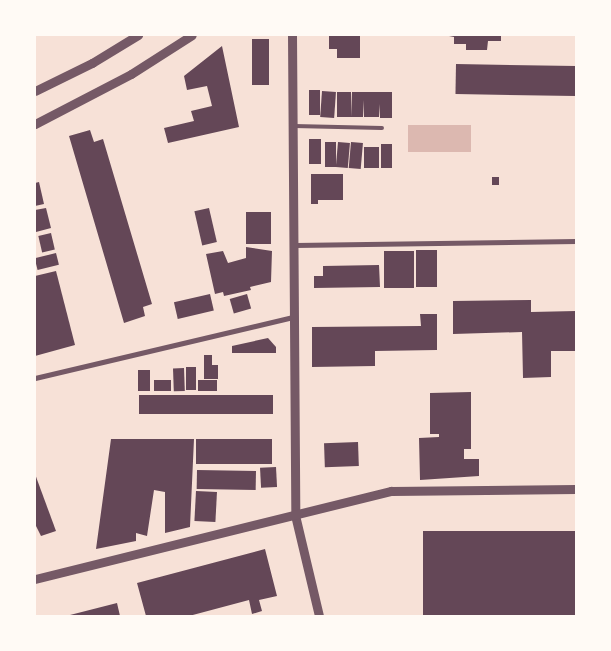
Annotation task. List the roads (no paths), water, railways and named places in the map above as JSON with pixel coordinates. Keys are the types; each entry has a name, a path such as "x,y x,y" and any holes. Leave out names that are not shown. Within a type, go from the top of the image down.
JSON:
{"street":[{"path":"35,91 138,35"},
{"path":"35,124 131,74 192,35"},
{"path":"292,35 295,245 293,317 295,515 319,616"},
{"path":"295,245 576,241"},
{"path":"35,378 293,317"},
{"path":"35,579 391,491 576,489"}],"lane":[{"path":"293,126 382,128"}]}
